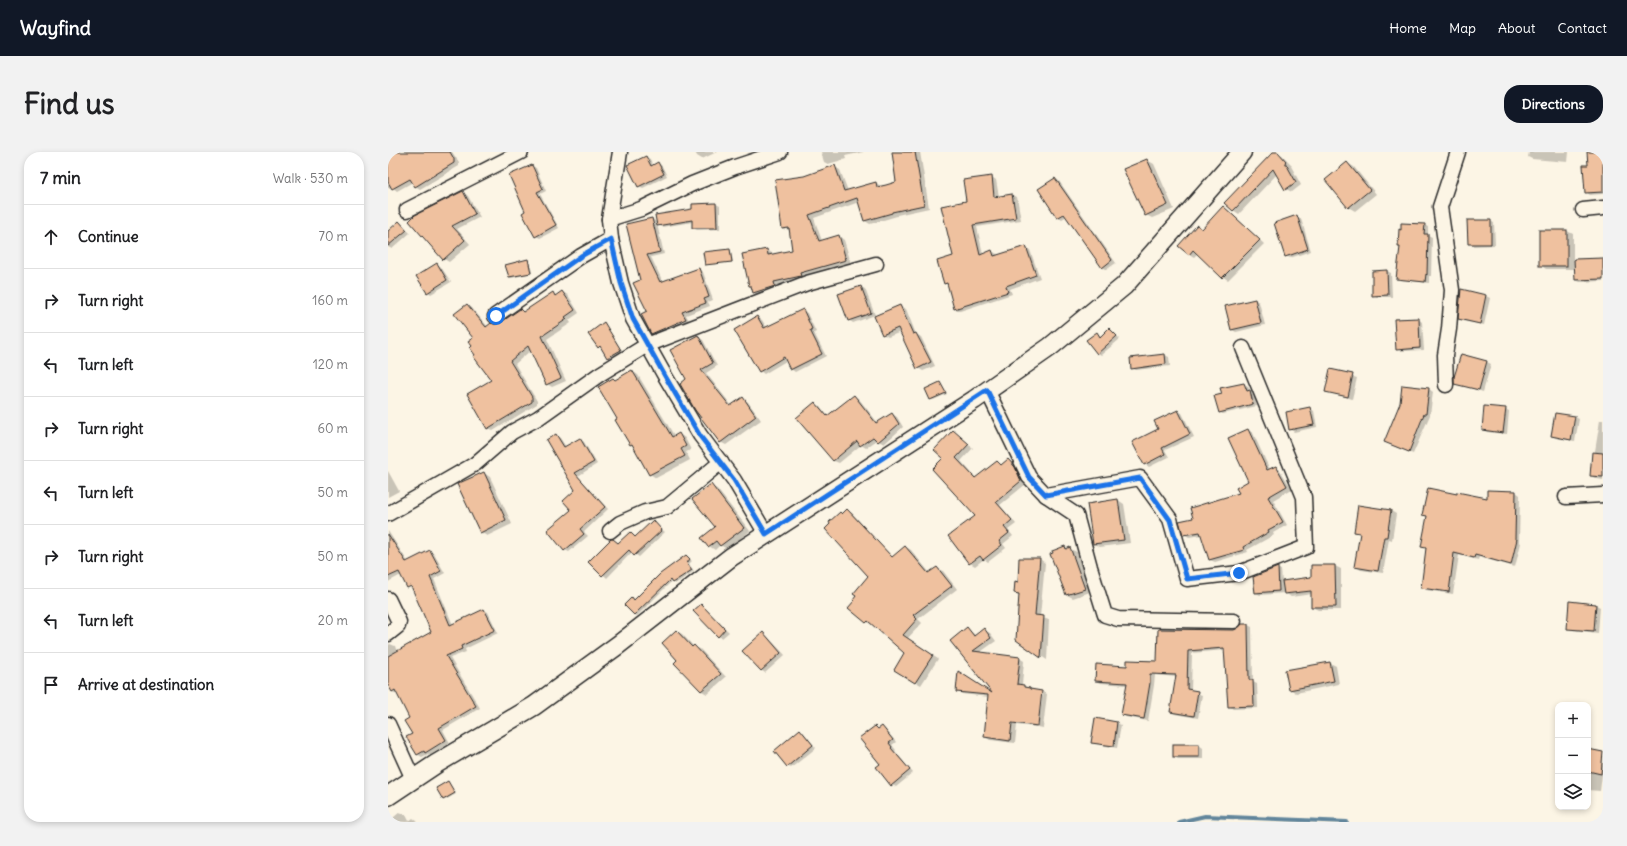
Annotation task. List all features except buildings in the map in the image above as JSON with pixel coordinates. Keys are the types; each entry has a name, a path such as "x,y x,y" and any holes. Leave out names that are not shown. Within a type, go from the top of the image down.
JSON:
{"street":[{"path":"407,210 521,152"},
{"path":"620,152 609,219 611,239 621,283 633,319 700,436 734,480 766,534"},
{"path":"609,219 641,209 692,184 735,167 780,152"},
{"path":"388,796 413,779 534,706 618,645 731,557 987,390 1050,347 1124,286 1242,152"},
{"path":"1446,385 1445,355 1452,290 1440,207 1458,152"},
{"path":"1583,210 1603,208"},
{"path":"496,316 581,256 611,239"},
{"path":"388,514 475,464 512,432 538,418 600,374 647,345 807,283 876,264"},
{"path":"1046,495 1140,478 1170,520 1187,579 1239,573 1306,547 1304,497 1243,348"},
{"path":"987,390 1029,477 1046,495 1076,515 1105,615 1118,619 1234,621"},
{"path":"610,531 620,523 645,512 666,507 721,462"},
{"path":"1566,497 1603,495"},
{"path":"388,599 399,622 398,626 388,634"},
{"path":"388,724 413,779"}],"waterway":[{"path":"1179,822 1205,816 1347,822"}],"route":[{"path":"496,316 581,256 611,239 621,283 633,319 700,436 734,480 766,534 815,501 974,400 987,390 1029,477 1046,495 1140,478 1170,520 1187,579 1239,573"}]}
